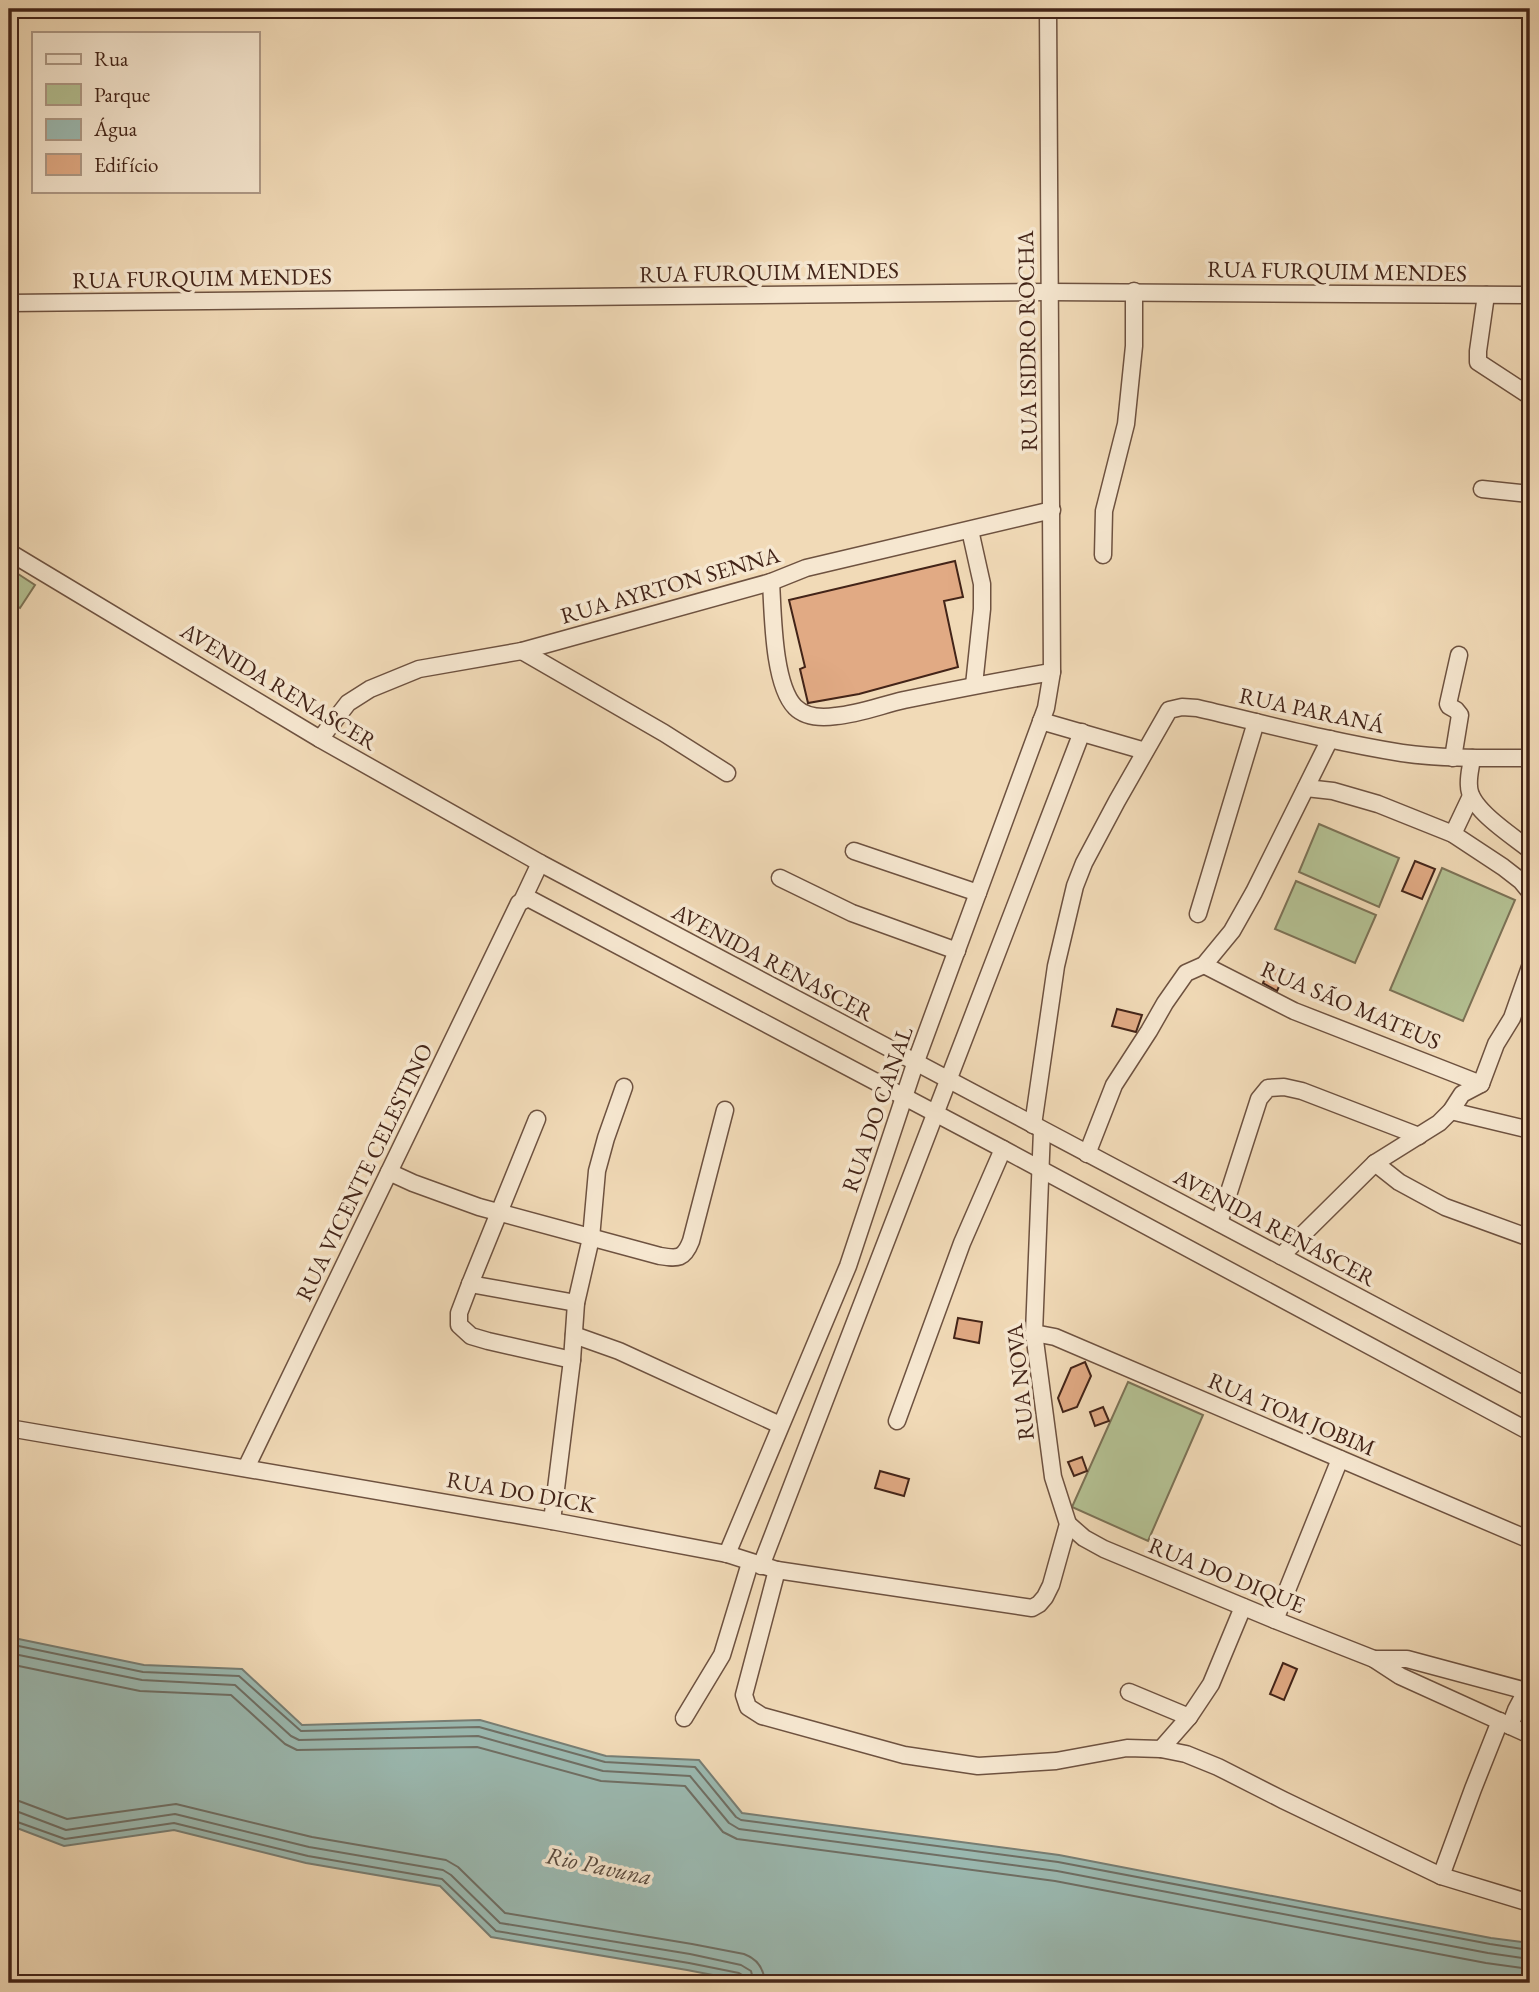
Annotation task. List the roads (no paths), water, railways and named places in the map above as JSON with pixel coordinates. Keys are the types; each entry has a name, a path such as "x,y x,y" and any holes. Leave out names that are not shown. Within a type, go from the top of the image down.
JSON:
{"street":[{"name":"RUA ISIDRO ROCHA","path":"1048,9 1052,672"},
{"name":"RUA FURQUIM MENDES","path":"9,303 1049,292 1530,295"},
{"path":"1103,555 1104,511 1126,424 1134,346 1134,292"},
{"path":"1486,295 1478,362 1530,396"},
{"path":"1482,489 1530,494"},
{"name":"RUA AYRTON SENNA","path":"320,739 348,703 370,689 419,669 522,651 771,582 806,568 1052,510"},
{"path":"970,530 982,584 974,685"},
{"name":"AVENIDA RENASCER","path":"9,552 320,739 540,863 1530,1388"},
{"path":"771,582 779,671 788,698 797,709 810,716 836,716 974,685 1052,672"},
{"path":"522,651 664,733 727,773"},
{"path":"1453,758 1460,715 1448,704 1459,655"},
{"name":"RUA DO CANAL","path":"727,1554 848,1266 915,1064 1046,708 1052,672"},
{"name":"RUA PARANÁ","path":"1145,751 1169,710 1182,707 1197,708 1401,753 1453,758 1530,758"},
{"path":"1041,721 1145,751"},
{"path":"1198,914 1256,722"},
{"path":"684,1718 722,1655 762,1566 1082,732"},
{"path":"1087,1154 1114,1085 1165,1003 1186,973 1204,965 1232,931 1330,739"},
{"name":"RUA NOVA","path":"1068,1524 1053,1477 1034,1333 1040,1169 1038,1127 1056,966 1075,886 1084,863 1145,751"},
{"path":"1472,758 1469,786 1471,796 1484,813 1530,849"},
{"path":"1306,788 1333,791 1378,804 1453,834 1503,867 1530,892"},
{"path":"1453,834 1471,796"},
{"path":"854,851 978,893"},
{"name":"RUA VICENTE CELESTINO","path":"246,1468 540,863"},
{"path":"780,878 852,914 957,951"},
{"path":"524,899 531,898 1530,1432"},
{"name":"RUA SÃO MATEUS","path":"1204,965 1294,1011 1481,1084"},
{"path":"1281,1256 1375,1163 1438,1123 1451,1111 1462,1094 1481,1084 1530,967"},
{"path":"552,1521 572,1360 576,1303 591,1238 597,1171 624,1087"},
{"path":"1219,1223 1259,1099 1268,1088 1284,1087 1302,1091 1419,1136"},
{"path":"390,1172 443,1195 591,1238 675,1258 683,1256 688,1250 725,1110"},
{"path":"1451,1111 1530,1130"},
{"path":"537,1119 470,1284 459,1313 458,1325 471,1336 572,1360"},
{"path":"897,1421 962,1243 1003,1149"},
{"path":"1375,1163 1399,1182 1445,1207 1530,1238"},
{"path":"470,1284 576,1303"},
{"name":"RUA TOM JOBIM","path":"1034,1333 1055,1337 1530,1540"},
{"path":"574,1335 630,1356 780,1425"},
{"name":"RUA DO DICK","path":"9,1428 552,1521 727,1554 762,1566 1032,1608 1045,1597 1051,1584 1068,1524"},
{"path":"1275,1620 1340,1459"},
{"name":"RUA DO DIQUE","path":"1068,1524 1084,1538 1104,1549 1374,1659 1400,1676 1530,1735"},
{"path":"762,1566 744,1695 748,1707 762,1716 904,1755 978,1766 1056,1761 1127,1748 1161,1749 1186,1754 1441,1875 1530,1903"},
{"path":"1161,1749 1189,1717 1211,1684 1243,1607"},
{"name":"RUA DO DIQUE","path":"1374,1659 1407,1659 1528,1691"},
{"path":"1441,1875 1472,1789 1505,1724 1528,1691"},
{"path":"1129,1692 1189,1717"}],"water":[{"name":"Rio Pavuna","path":"9,1637 144,1665 242,1669 302,1725 480,1720 606,1756 699,1760 742,1813 1059,1855 1491,1938 1530,1943 1530,1983 754,1983 491,1937 440,1886 306,1863 174,1830 64,1846 9,1825"}]}
